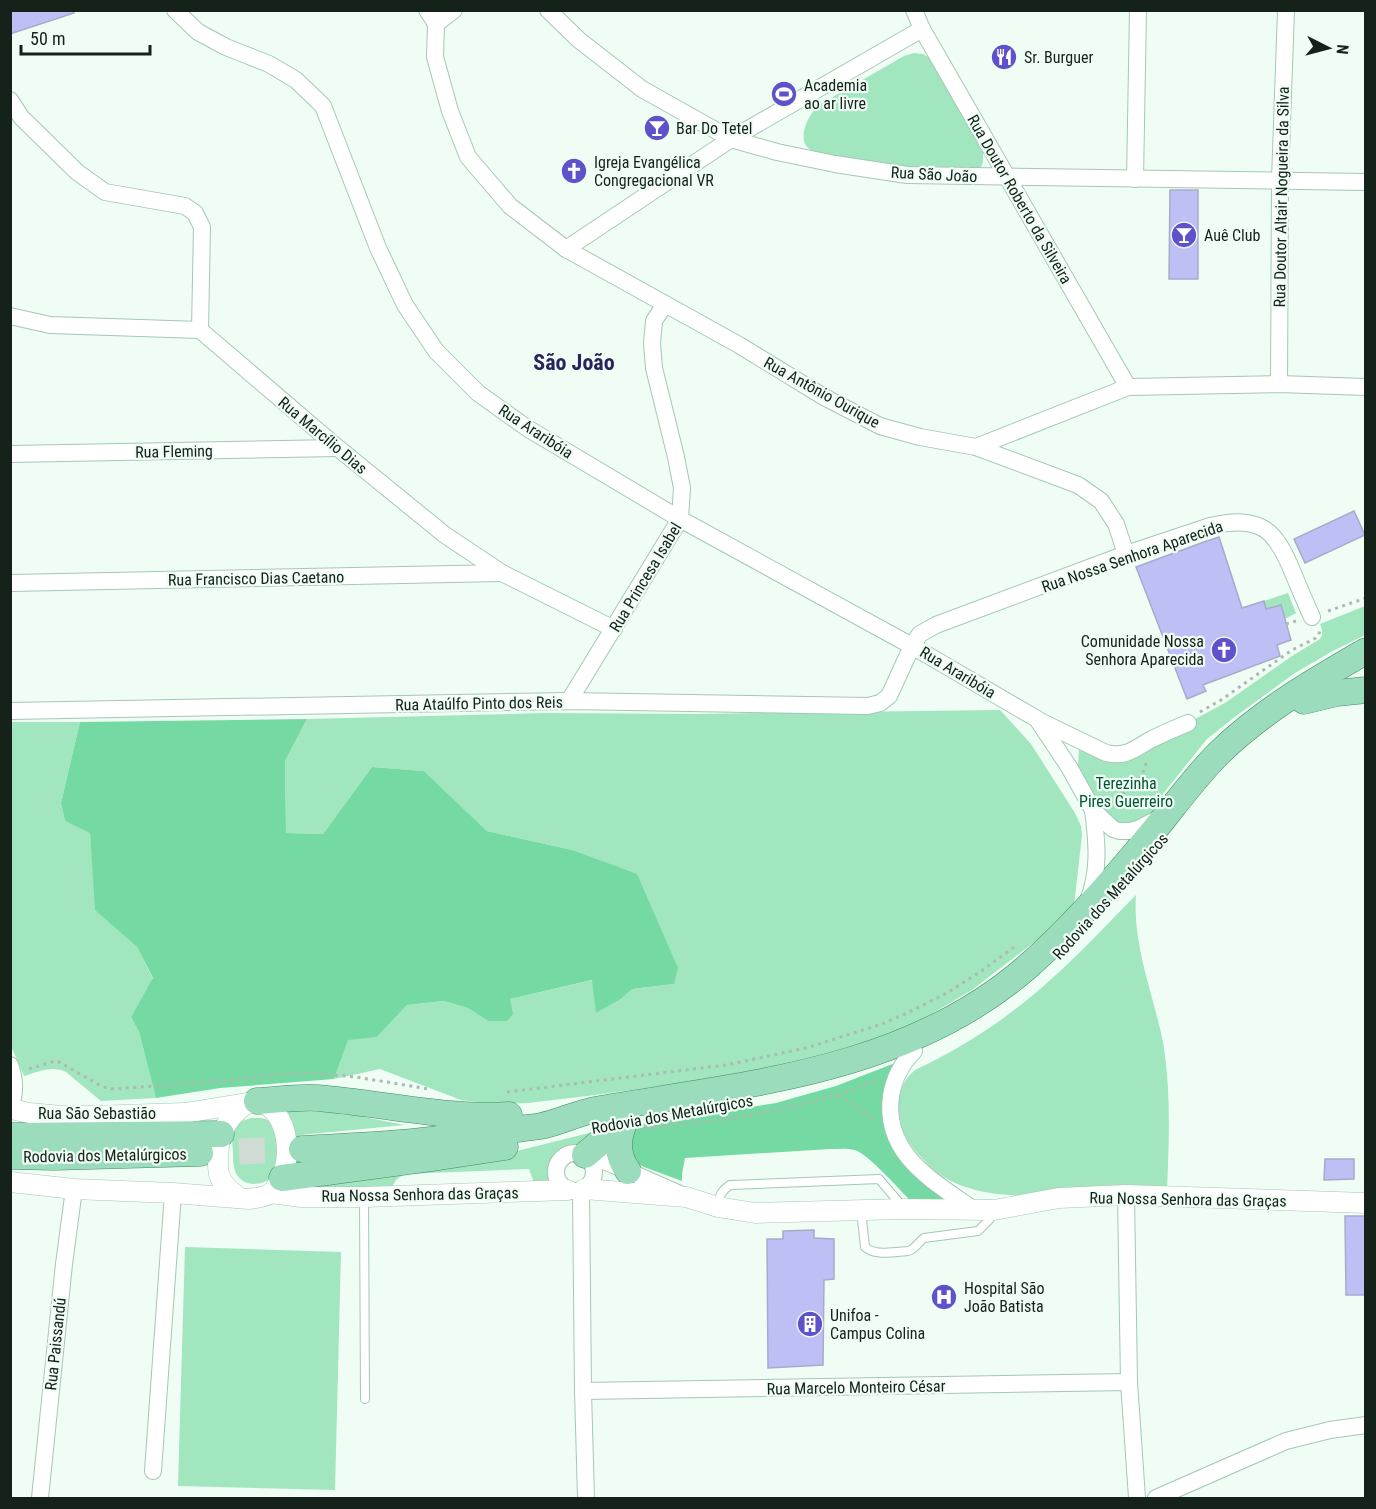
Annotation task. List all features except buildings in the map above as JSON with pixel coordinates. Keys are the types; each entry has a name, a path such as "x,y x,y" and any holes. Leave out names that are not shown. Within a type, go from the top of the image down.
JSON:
{"main road":[{"path":"1334,669 1365,651"},
{"path":"1334,669 1365,657"},
{"name":"Rodovia dos Metalúrgicos","path":"586,1120 625,1121 749,1101 807,1088 842,1078 914,1051 979,1018 1019,990 1042,970 1098,913 1233,754 1274,721 1304,701 1365,668"},
{"name":"Rodovia dos Metalúrgicos","path":"302,1149 401,1143 586,1120 846,1062 901,1042 948,1020 995,993 1040,956 1115,878 1211,761 1235,739 1293,694 1334,669"},
{"path":"1304,701 1337,693 1365,690"},
{"path":"252,1102 313,1098 482,1116 546,1112 586,1120"},
{"path":"277,1185 511,1146 586,1120"},
{"path":"586,1156 625,1121"},
{"path":"625,1121 618,1140 618,1150 628,1171"},
{"path":"10,1136 222,1131"},
{"name":"Rodovia dos Metalúrgicos","path":"10,1156 200,1153"}],"street":[{"name":"Rua Araribóia","path":"175,10 198,32 226,47 269,64 296,80 323,106 378,248 405,305 436,351 478,393 527,428 680,519 912,645 1037,719 1106,753 1124,754 1188,723"},
{"path":"431,17 454,10"},
{"name":"Rua São João","path":"548,10 579,40 642,89 730,139 777,152 907,175 1365,182"},
{"name":"Rua Doutor Roberto da Silveira","path":"914,10 922,29 1128,387"},
{"path":"1134,179 1138,10"},
{"name":"Rua Doutor Altair Nogueira da Silva","path":"1279,384 1280,180 1286,10"},
{"name":"Rua Antônio Ourique","path":"431,17 435,57 450,111 468,157 510,206 566,249 739,345 824,397 880,426 920,438 976,447 1078,485 1101,501 1116,524 1126,554"},
{"path":"566,249 730,139 922,29"},
{"path":"10,100 21,117 77,172 105,192 185,206 195,213 202,227 200,330 50,325 10,316"},
{"name":"Rua Princesa Isabel","path":"569,701 680,519 682,488 654,368 652,343 654,321 665,304"},
{"name":"Rua Marcílio Dias","path":"200,330 338,448 445,535 502,573 614,628"},
{"path":"976,447 1128,387 1279,384 1365,387"},
{"name":"Rua Fleming","path":"10,454 338,448"},
{"name":"Rua Nossa Senhora Aparecida","path":"912,645 920,634 936,625 1126,554 1223,523 1260,526 1281,545 1306,618"},
{"name":"Rua Francisco Dias Caetano","path":"10,584 502,573"},
{"name":"Rua Ataúlfo Pinto dos Reis","path":"10,711 569,701 868,706 880,703 888,696 912,645"},
{"name":"Rua Araribóia","path":"1037,719 1095,812"},
{"path":"1095,812 1113,829 1124,832 1138,829 1168,814"},
{"path":"1084,912 1095,883 1097,843 1095,812"},
{"path":"914,1051 901,1065 894,1081 890,1103 894,1132 904,1152 915,1166 935,1182 984,1210"},
{"path":"11,1109 15,1088 12,1069"},
{"path":"10,1182 74,1190 173,1193 249,1199 258,1198 277,1185 287,1156 286,1137 277,1114 269,1106 252,1102 229,1119 222,1131 219,1150 219,1174 229,1191 240,1198"},
{"name":"Rua São Sebastião","path":"11,1109 62,1116 93,1116 185,1113 252,1102"},
{"name":"Rua São Sebastião","path":"185,1113 222,1131"},
{"path":"566,1154 586,1156 593,1164 592,1182 578,1190 562,1188 558,1183 555,1170 557,1164 566,1154"},
{"name":"Rua Nossa Senhora das Graças","path":"586,1156 628,1171 686,1197 718,1207 755,1213 903,1209 984,1210 1059,1198 1126,1194 1365,1203"},
{"name":"Rua Nossa Senhora das Graças","path":"277,1185 301,1197 578,1190 686,1197"},
{"name":"Rua Paissandú","path":"40,1498 74,1190"},
{"path":"578,1190 586,1498"},
{"path":"153,1471 173,1193"},
{"path":"1126,1194 1129,1382 1137,1498"},
{"name":"Rua Marcelo Monteiro César","path":"583,1391 1129,1382"},
{"path":"1156,1498 1286,1441 1330,1430 1365,1425"}],"lane":[{"path":"718,1207 720,1194 730,1185 879,1179 903,1209"},
{"path":"364,1197 365,1399"},
{"path":"861,1210 865,1247 877,1252 913,1250 924,1238 978,1231 989,1220 984,1210"}],"path":[{"path":"1286,624 1365,598"},
{"path":"1188,723 1194,716 1221,700 1292,650 1318,636 1320,628 1306,618"},
{"path":"1095,812 1135,783 1142,775 1146,758 1142,745"},
{"path":"499,1093 726,1065 806,1048 882,1024 905,1014 947,993 1017,945"},
{"path":"12,1069 55,1061 64,1063 109,1089 309,1073 356,1077 436,1090"},
{"path":"838,1095 894,1132"}],"green space":[{"path":"914,53 923,54 933,60 983,149 983,162 980,170 939,172 822,155 808,148 804,132 817,106 904,56"},
{"path":"1288,593 1296,613 1285,619 1281,605 1266,609 1264,601"},
{"name":"Terezinha Pires Guerreiro","path":"1365,606 1365,635 1295,673 1207,739 1158,800 1161,804 1151,817 1120,826 1098,808 1080,774 1079,749 1096,755 1156,743 1197,725 1195,719 1225,703 1320,639 1322,628 1320,624"},
{"path":"1000,710 1031,744 1081,826 1074,906 1046,933 972,990 904,1030 797,1065 729,1077 528,1103 494,1104 461,1100 380,1069 334,1079 348,1039 377,1037 407,1005 444,1001 468,1008 488,1021 510,999 593,980 597,1012 621,999 632,989 674,984 572,850 487,831 424,771 372,767 323,834 286,833 285,761 307,719 545,713 694,714"},
{"path":"307,719 285,761 286,833 323,834 372,767 424,771 487,831 572,850 637,874 678,968 674,984 632,989 621,999 596,1013 592,980 510,999 513,1014 507,1021 488,1021 468,1008 444,1001 407,1005 377,1037 348,1040 334,1079 220,1088 156,1098 139,1032 131,1017 153,978 137,947 95,910 90,833 65,821 61,803 80,722"},
{"path":"10,722 80,722 61,803 65,821 90,832 96,910 137,947 153,979 131,1017 139,1032 156,1098 101,1101 66,1072 56,1069 24,1076 11,1046"},
{"path":"1136,895 1137,934 1164,1048 1168,1084 1167,1190 1021,1196 967,1188 935,1171 918,1154 902,1129 899,1101 905,1081 915,1070 951,1052 1017,1008 1071,961"},
{"path":"895,1063 886,1122 951,1201 909,1199 868,1158 852,1149 685,1158 682,1181 632,1161 625,1142 636,1125 776,1103 836,1086"},
{"path":"283,1111 348,1114 405,1125 300,1135 302,1161 429,1151 293,1171"},
{"path":"251,1118 263,1118 273,1125 277,1150 275,1167 269,1179 254,1184 238,1177 233,1163 232,1146 233,1128"},
{"path":"601,1130 588,1147 571,1149 558,1155 552,1166 554,1184 535,1186 529,1169 404,1174 396,1180 392,1187 307,1190 294,1185 497,1156"},
{"path":"185,1247 341,1252 335,1490 178,1486"}],"tunnel":[{"path":"200,1153 302,1149"}],"place":[{"name":"Sr. Burguer","path":"1004,57"},
{"name":"Academia ao ar livre","path":"784,94"},
{"name":"Bar Do Tetel","path":"657,128"},
{"name":"Igreja Evangélica Congregacional VR","path":"574,171"},
{"name":"Auê Club","path":"1184,235"},
{"name":"Comunidade Nossa Senhora Aparecida","path":"1224,650"},
{"name":"Hospital São João Batista","path":"944,1297"},
{"name":"Unifoa - Campus Colina","path":"810,1324"}],"district":[{"name":"São João","path":"574,362"}]}
